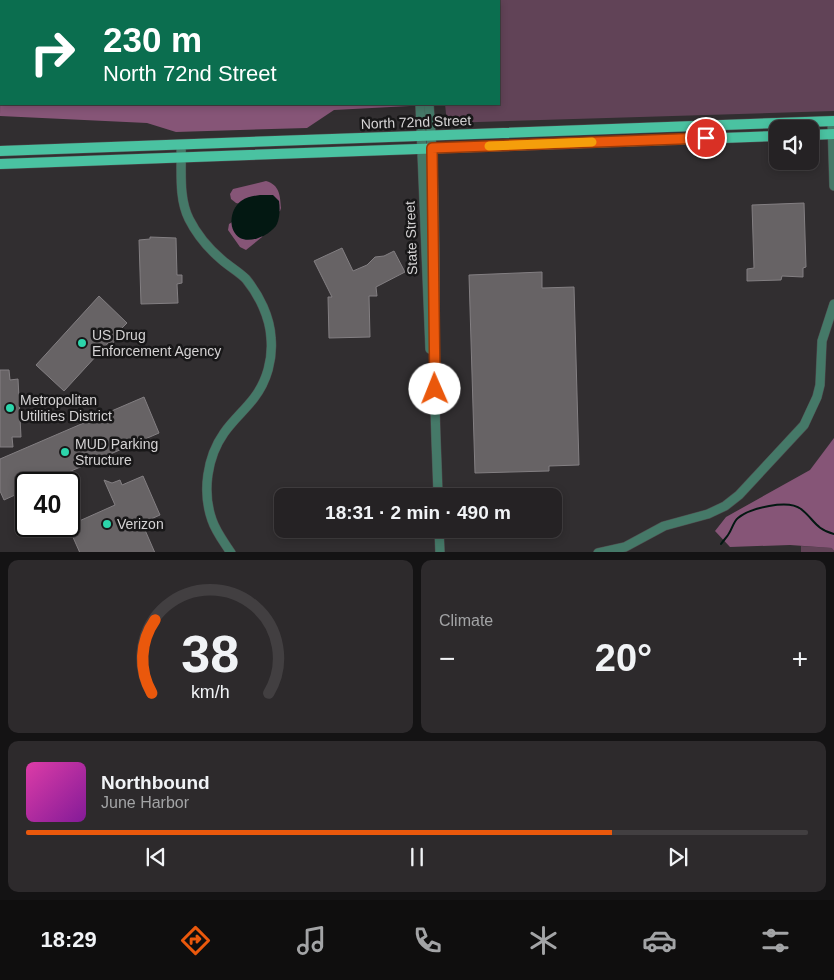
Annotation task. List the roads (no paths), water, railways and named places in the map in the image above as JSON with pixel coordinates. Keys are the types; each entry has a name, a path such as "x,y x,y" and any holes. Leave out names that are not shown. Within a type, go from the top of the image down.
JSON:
{"main road":[{"name":"North 72nd Street","path":"0,151 833,121"},
{"path":"819,135 833,134"},
{"name":"North 72nd Street","path":"0,164 769,136"}],"street":[{"name":"State Street","path":"420,105 426,135"},
{"name":"State Street","path":"429,105 426,148 429,336 434,372 438,488"},
{"path":"833,121 834,186"},
{"path":"181,144 183,202 188,217 195,230 214,253 245,279 255,293 264,310 271,336 270,361 260,388 254,398 224,433 213,454 208,474 208,503 212,518 231,552"},
{"path":"598,552 625,547 664,526 708,514 725,506 739,495 804,425 818,396 822,341 834,304"},
{"path":"439,538 440,552"}],"waterway":[{"path":"721,544 738,518 760,508 779,505 795,506 801,509 819,527 834,534"}],"place":[{"name":"US Drug Enforcement Agency","path":"82,343"},
{"name":"Metropolitan Utilities District","path":"10,408"},
{"name":"MUD Parking Structure","path":"65,452"},
{"name":"Verizon","path":"107,524"}]}
